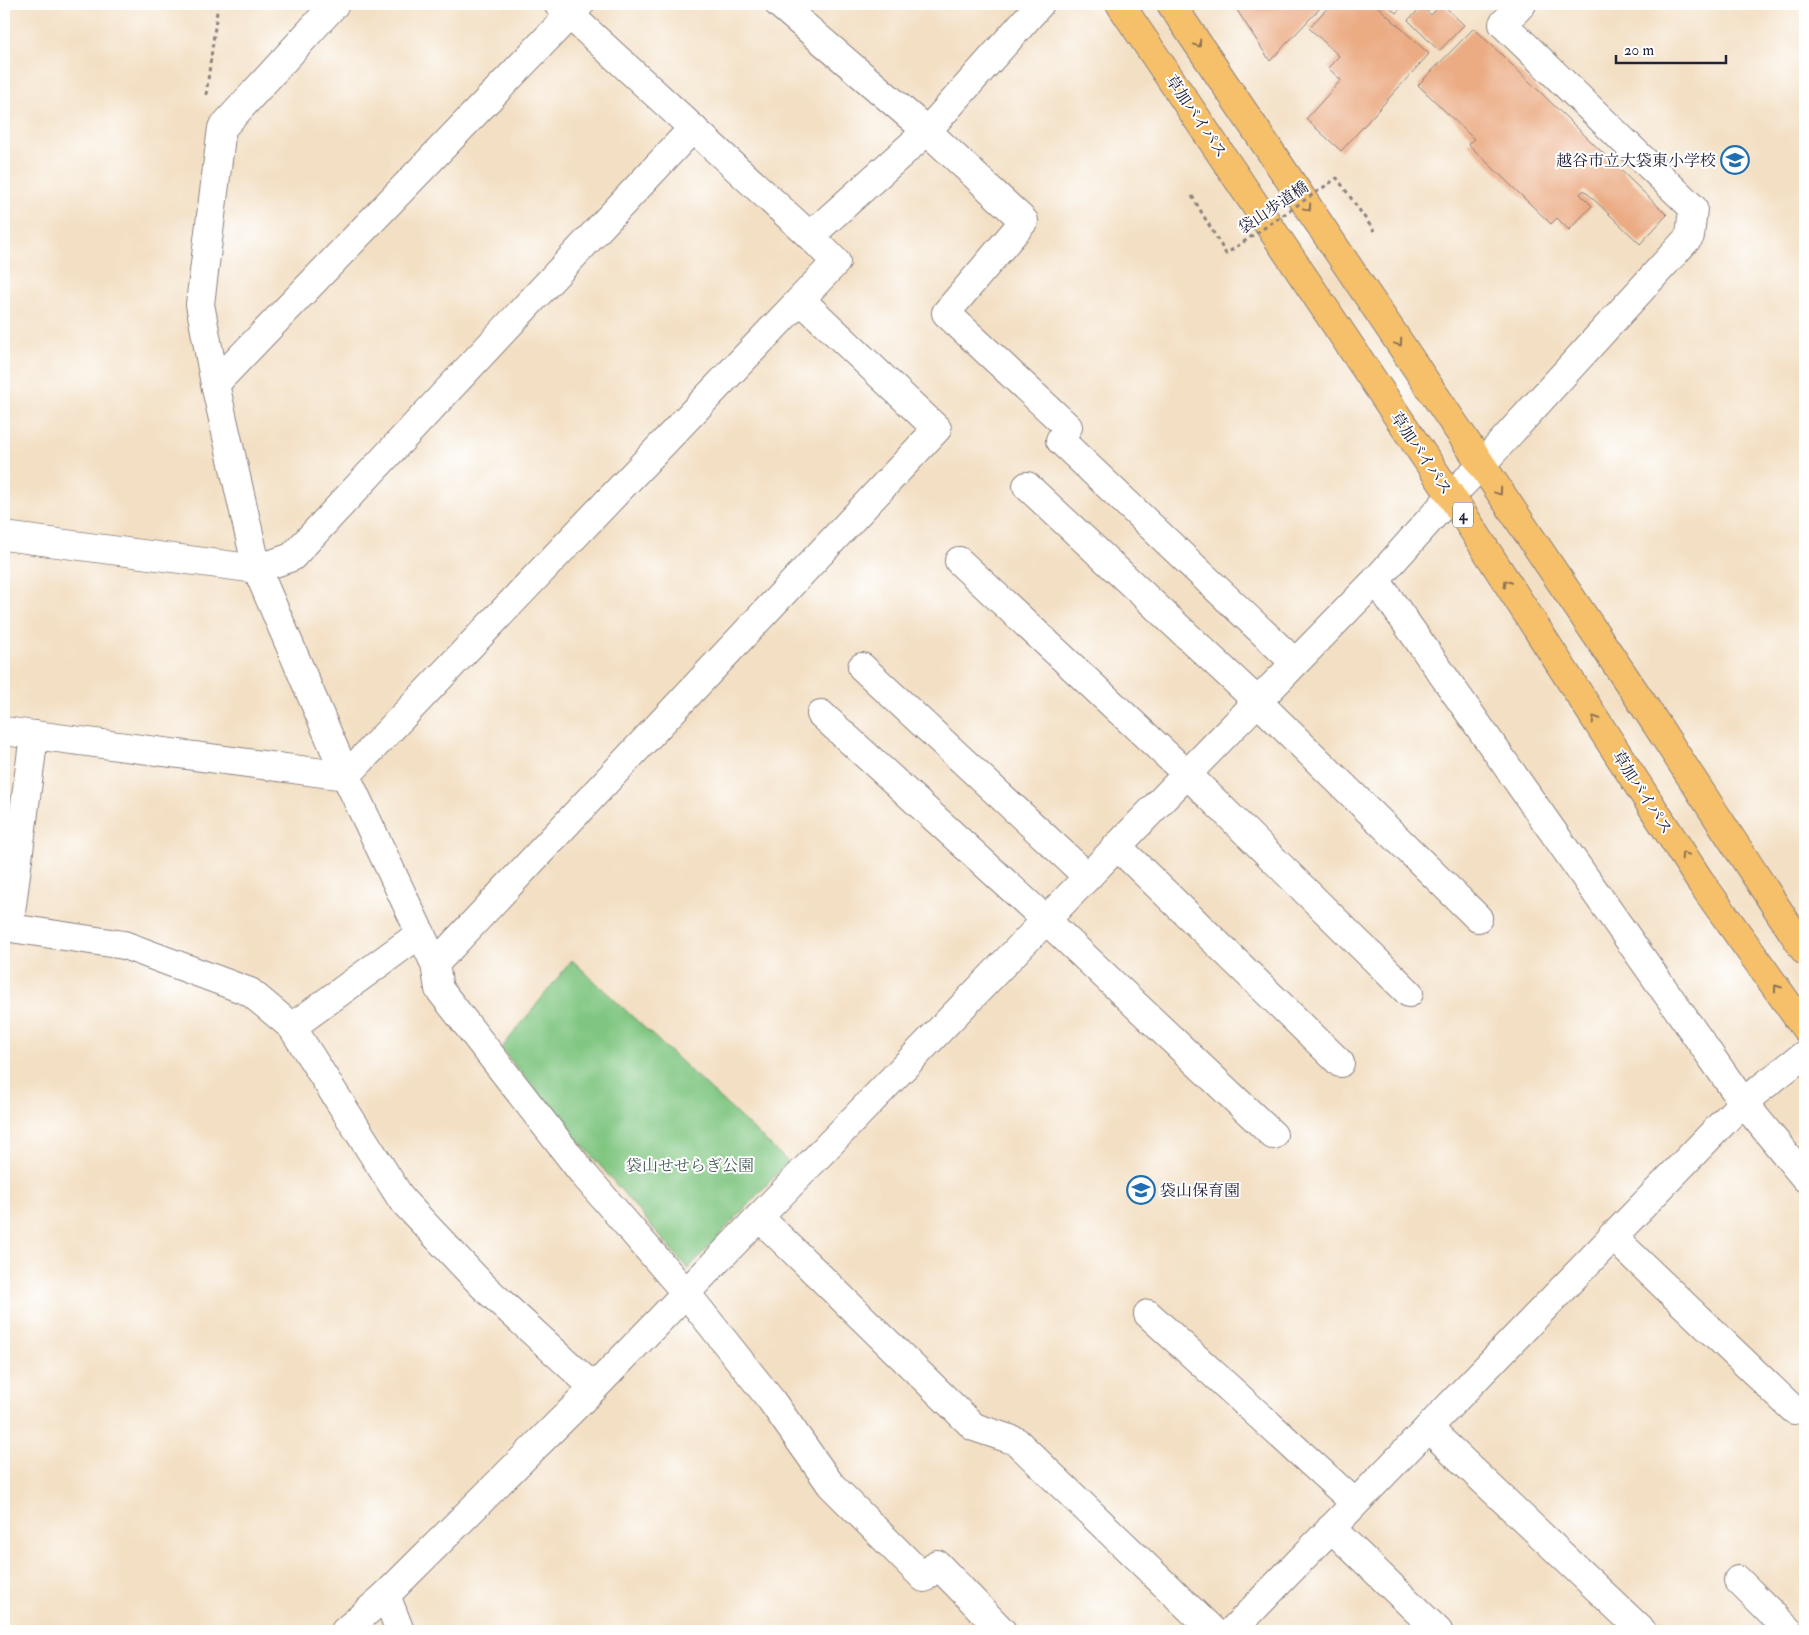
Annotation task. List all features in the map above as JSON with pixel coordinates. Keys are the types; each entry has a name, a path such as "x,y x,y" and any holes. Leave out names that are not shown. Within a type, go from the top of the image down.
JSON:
{"highway":[{"name":"草加バイパス","path":"1120,4 1451,496 1700,881 1805,1028"},
{"path":"1171,4 1645,707 1805,951"}],"street":[{"path":"335,4 222,128 200,304 215,384 257,568 346,776 435,964 440,989 585,1176 686,1293 770,1400 831,1485 924,1578 936,1564 1002,1631"},
{"path":"779,4 927,131 1024,221 946,313 1068,427 1060,440 1294,662"},
{"path":"810,236 927,131 1040,4"},
{"path":"346,1631 386,1595 594,1388 1294,662 1376,580 1690,236 1693,208 1503,24 1522,4"},
{"path":"215,384 569,8 836,262 346,776"},
{"path":"4,536 257,568 292,557 693,128"},
{"path":"435,964 937,429 801,300"},
{"path":"1027,486 1257,701 1478,918"},
{"path":"959,561 1186,774 1409,993"},
{"path":"1376,580 1742,1102 1805,1178"},
{"path":"862,668 1088,877"},
{"path":"821,714 1046,920 1273,1135"},
{"path":"4,731 346,776"},
{"path":"34,735 6,928 124,945 250,992 292,1027 402,1200 483,1286 594,1388"},
{"path":"1118,846 1340,1063"},
{"path":"292,1027 421,933"},
{"path":"1232,1631 1742,1102 1805,1054"},
{"path":"759,1217 974,1427 1016,1441 1213,1631"},
{"path":"1612,1236 1794,1410"},
{"path":"1148,1314 1355,1503"},
{"path":"1428,1428 1642,1631"},
{"path":"1331,1528 1438,1631"},
{"path":"1738,1580 1789,1631"},
{"path":"386,1595 400,1631"}],"path":[{"path":"206,95 218,4"},
{"name":"袋山歩道橋","path":"1192,196 1226,254 1337,178 1374,231"}],"green space":[{"name":"袋山せせらぎ公園","path":"572,960 788,1162 688,1269 501,1049"}],"building":[{"path":"1233,4 1324,4 1270,61"},
{"path":"1331,4 1375,4 1429,54 1341,151 1306,119 1341,80 1328,68 1339,56 1309,28"},
{"path":"1386,4 1405,4 1396,13"},
{"path":"1442,4 1464,25 1439,51 1408,20 1422,7 1431,15"},
{"path":"1474,28 1667,215 1640,244 1584,190 1580,194 1592,206 1569,230 1557,218 1551,224 1468,144 1474,139 1418,85"}],"place":[{"name":"越谷市立大袋東小学校","path":"1735,160"},
{"name":"袋山保育園","path":"1141,1190"}]}
